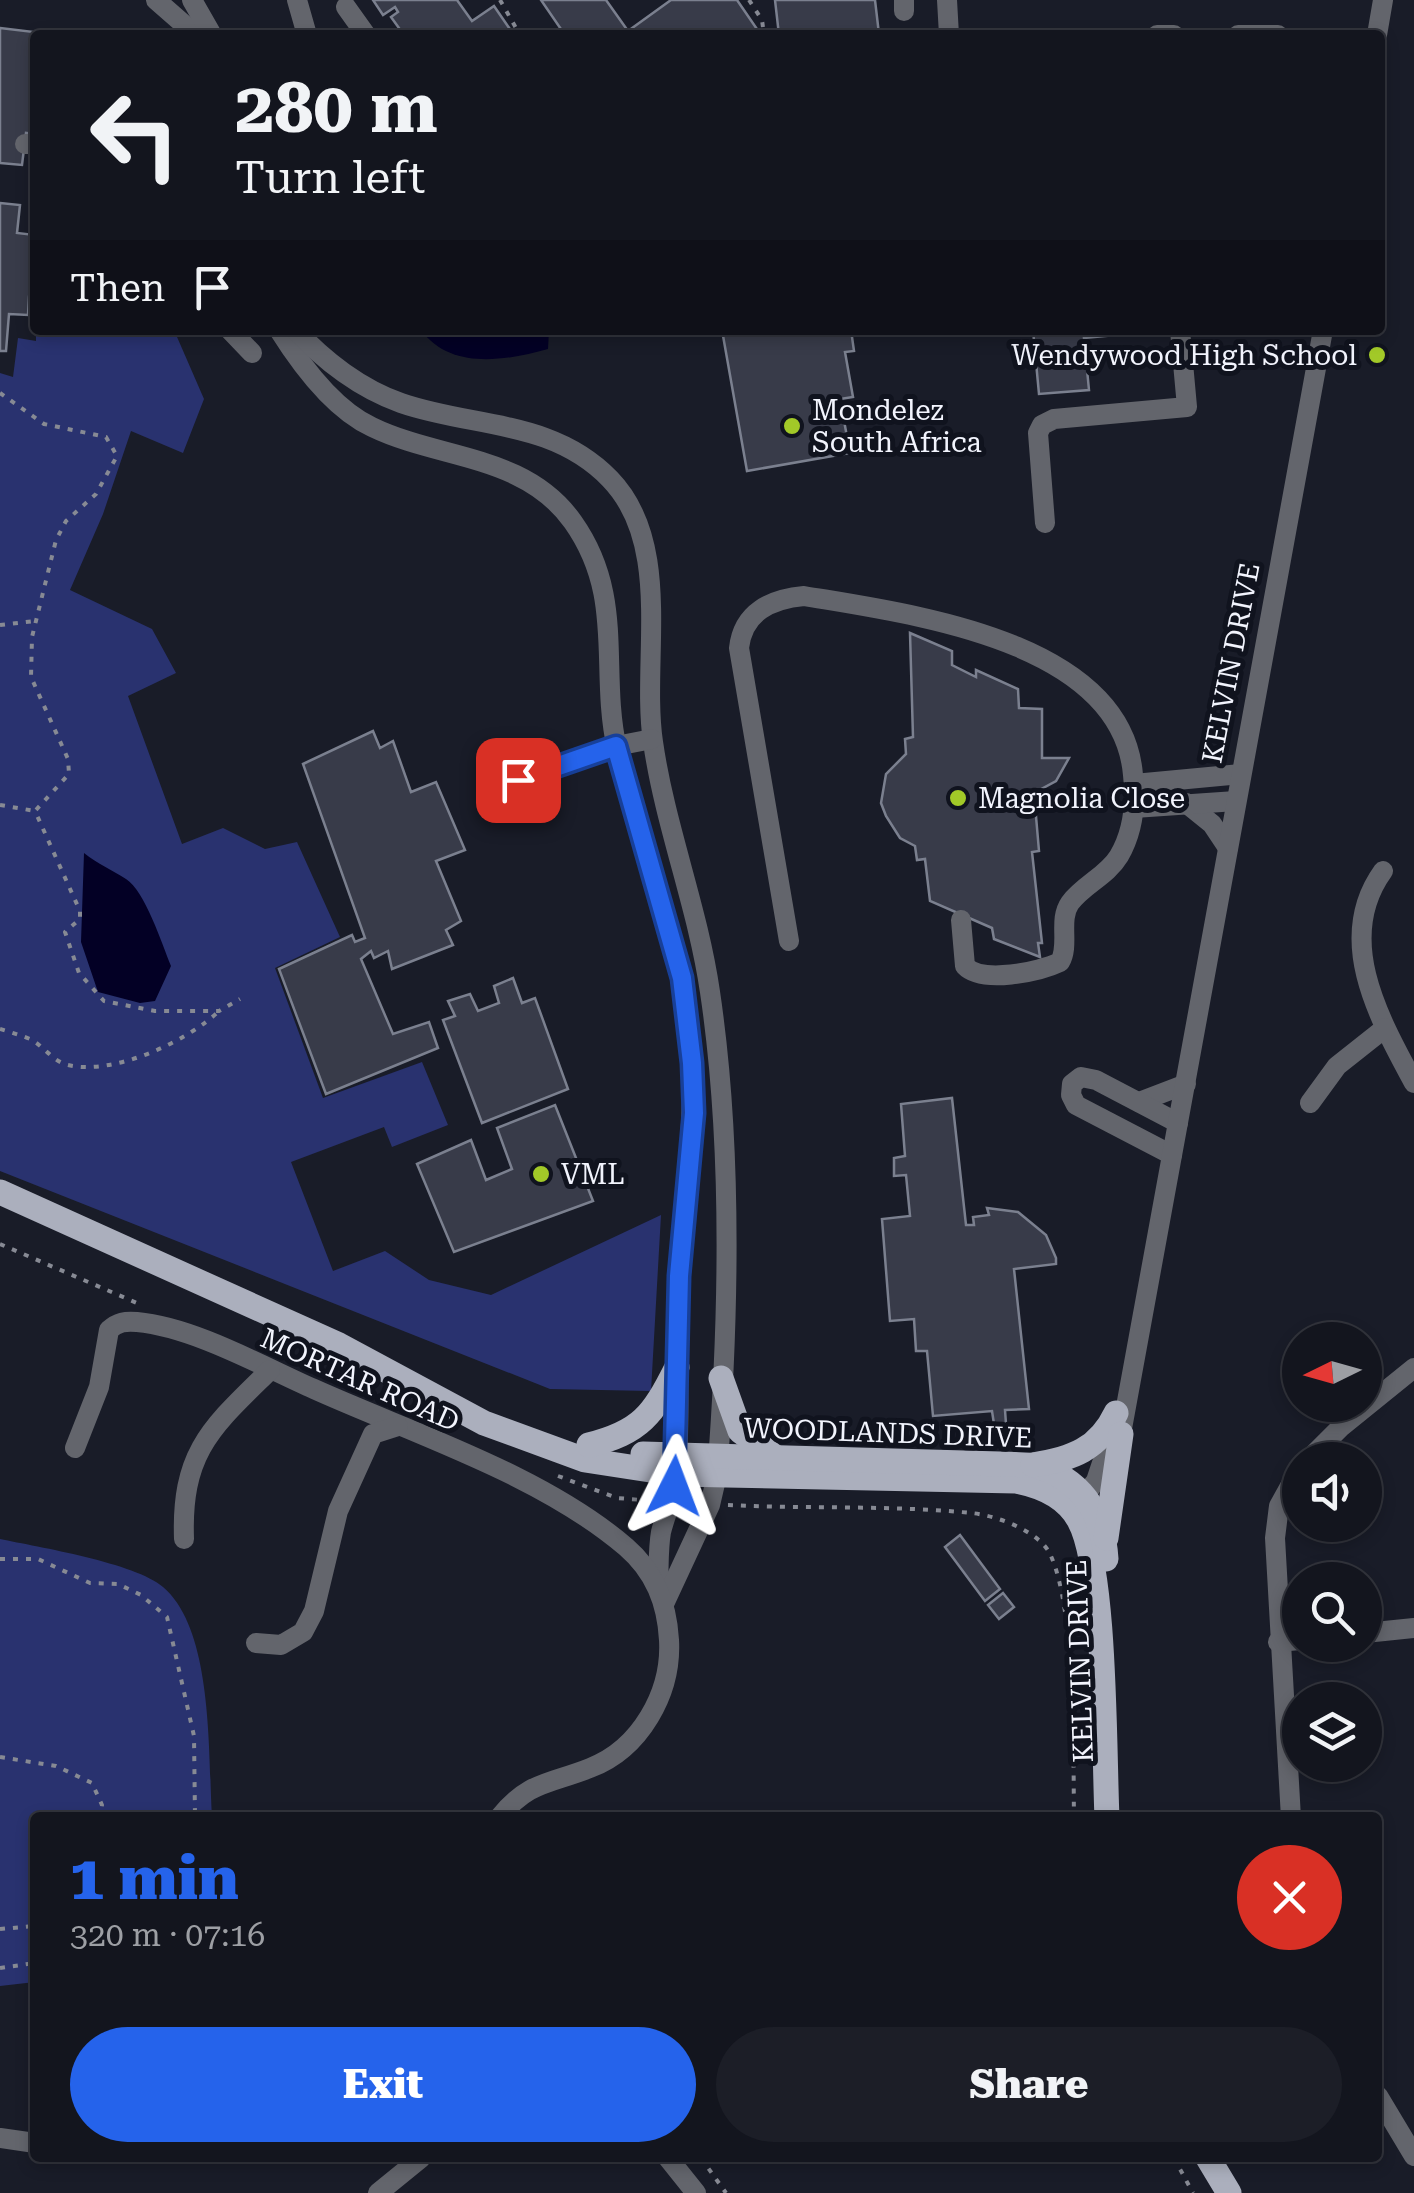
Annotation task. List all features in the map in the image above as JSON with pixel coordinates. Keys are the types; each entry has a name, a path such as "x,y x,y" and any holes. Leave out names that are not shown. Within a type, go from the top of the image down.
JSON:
{"main road":[{"name":"WOODLANDS DRIVE","path":"0,1192 338,1345 518,1436 586,1460 1016,1481 1043,1488 1082,1507"},
{"name":"WOODLANDS DRIVE","path":"338,1345 589,1445 677,1465"},
{"path":"589,1445 619,1437 642,1423 676,1368"},
{"path":"721,1378 740,1431 777,1458"},
{"path":"1033,1464 1082,1452 1119,1424"},
{"path":"1105,1542 1119,1424"},
{"name":"WOODLANDS DRIVE","path":"718,1466 777,1458 1033,1464 1062,1476 1082,1507"},
{"name":"KELVIN DRIVE","path":"1082,1507 1105,1542 1117,1812"},
{"name":"KELVIN DRIVE","path":"1082,1507 1094,1584 1107,1812"},
{"path":"1210,2162 1229,2193"}],"street":[{"path":"156,0 190,30"},
{"path":"192,0 209,30"},
{"path":"297,0 306,30"},
{"path":"947,0 949,30"},
{"path":"1378,30 1383,0"},
{"path":"346,7 362,30"},
{"path":"235,335 252,353"},
{"path":"283,335 346,412 372,428 487,462 529,480 572,520 603,580 609,614 616,746 682,978 689,1022 694,1113 679,1276 677,1465 661,1533 661,1594 670,1645 666,1679 640,1730 592,1768 526,1790 505,1812"},
{"path":"301,335 326,359 388,398 538,433 570,446 614,483 630,509 643,546 652,739 710,988 719,1068 718,1466 710,1505 661,1594"},
{"path":"1045,523 1038,433 1042,425 1054,419 1187,407 1180,335"},
{"name":"KELVIN DRIVE","path":"1082,1507 1109,1474 1148,1303 1154,1243 1322,335"},
{"path":"788,942 739,648 743,628 765,606 804,596 922,616 1056,666 1104,703 1120,723 1131,749 1134,808 1119,856 1070,904 1060,962 1010,973 969,971 961,920"},
{"path":"486,792 616,746 652,739"},
{"path":"1194,777 1246,751"},
{"path":"1134,784 1241,774"},
{"path":"1134,808 1236,801"},
{"path":"1186,803 1212,824 1228,848"},
{"path":"1382,871 1366,894 1360,926 1363,963 1385,1028 1411,1069"},
{"path":"1310,1103 1328,1075 1385,1028"},
{"path":"1172,1155 1076,1104 1071,1090 1074,1080 1091,1078 1178,1123"},
{"path":"1139,1102 1186,1084"},
{"name":"MORTAR ROAD","path":"76,1448 98,1388 107,1334 121,1322 149,1324 270,1370 398,1426 588,1519 627,1548 661,1594"},
{"path":"1329,1442 1414,1368"},
{"path":"184,1538 182,1497 207,1433 270,1370"},
{"path":"256,1643 281,1645 303,1632 314,1611 338,1512 373,1434 398,1426"},
{"path":"1282,1499 1275,1538 1291,1812"},
{"path":"1382,1631 1414,1628"},
{"path":"1278,1642 1282,1642"},
{"path":"1382,2103 1414,2156"},
{"path":"0,2138 30,2142"},
{"path":"379,2193 416,2162"},
{"path":"671,2162 696,2193"}],"path":[{"path":"500,0 517,30"},
{"path":"749,0 762,20 763,30"},
{"path":"0,393 44,424 106,437 117,456 96,494 66,522 56,540 37,620 31,677 70,766 64,781 35,811"},
{"path":"0,625 37,620"},
{"path":"0,805 35,811"},
{"path":"35,811 80,911 80,919 65,932 79,973 92,992 104,1001 155,1011 219,1011"},
{"path":"0,1028 32,1040 54,1059 86,1066 159,1049 196,1033 219,1011 240,999"},
{"path":"0,1559 38,1559 90,1583 118,1584 141,1595 167,1618 194,1736 194,1812"},
{"path":"0,1757 56,1766 92,1782 99,1792 100,1812"},
{"path":"0,1929 30,1926"},
{"path":"0,1968 30,1964"},
{"path":"704,2162 726,2193"},
{"path":"1176,2162 1194,2193"}],"shaded area":[{"path":"36,335 176,335 204,399 183,453 131,431 103,514 70,590 152,629 176,673 128,696 182,844 223,828 265,849 297,842 340,937 275,968 323,1098 422,1062 448,1125 392,1147 384,1127 291,1162 333,1271 385,1251 429,1280 491,1295 661,1215 651,1391 550,1389 0,1171 0,373 13,377 18,338 36,341"},
{"path":"426,335 549,335 548,349 497,359 463,357 433,343"},
{"path":"84,853 126,879 146,906 171,966 155,1001 140,1003 98,992 81,942"},
{"path":"0,1539 131,1570 163,1587 180,1607 200,1662 212,1812 30,1812 30,1983 0,1986"}],"building":[{"path":"373,0 457,0 472,21 494,6 511,30 400,30 391,17 398,12 395,7 383,15"},
{"path":"541,0 606,0 627,30 562,30"},
{"path":"671,0 737,0 758,30 629,30"},
{"path":"775,0 875,0 879,30 778,30"},
{"path":"0,28 30,32 30,133 26,133 22,165 0,163"},
{"path":"0,203 20,205 17,233 30,234 30,297 28,315 9,314 6,351 0,351"},
{"name":"Mondelez South Africa","path":"723,335 852,335 854,351 845,352 853,397 840,399 850,453 747,471"},
{"path":"1033,335 1115,335 1084,338 1089,390 1039,394"},
{"name":"Magnolia Close","path":"910,633 952,651 952,665 976,677 976,670 1018,689 1019,708 1042,709 1042,758 1069,758 1056,781 1034,793 1039,851 1032,852 1042,943 1038,943 1040,957 994,939 992,928 930,901 925,859 917,860 915,846 900,838 886,816 881,803 886,774 906,754 905,739 913,737"},
{"path":"373,731 380,748 393,741 411,792 436,782 465,850 436,861 461,921 446,930 453,945 392,969 388,951 374,958 371,951 361,959 393,1034 429,1022 438,1048 326,1094 279,969 352,935 355,942 365,938 303,764"},
{"path":"513,978 522,1003 535,998 568,1089 482,1123 443,1020 455,1016 448,1001 470,994 478,1011 499,1003 494,986"},
{"path":"952,1098 966,1225 974,1225 973,1217 989,1215 987,1208 1018,1212 1046,1235 1056,1258 1056,1264 1014,1269 1029,1409 1005,1410 1006,1424 994,1424 992,1411 933,1416 927,1351 916,1351 914,1319 890,1321 882,1219 910,1216 906,1175 894,1176 894,1158 905,1156 901,1104"},
{"name":"VML","path":"555,1105 593,1201 454,1252 417,1164 471,1140 486,1180 512,1169 497,1128"},
{"path":"960,1535 1000,1589 985,1601 945,1547"},
{"path":"1003,1593 1014,1607 999,1619 988,1605"}],"place":[{"name":"Wendywood High School","path":"1377,355"},
{"name":"Mondelez South Africa","path":"792,426"},
{"name":"Magnolia Close","path":"958,798"},
{"name":"VML","path":"541,1174"}],"route":[{"path":"518,780 616,746 682,978 689,1022 694,1113 679,1276 674,1486"}]}
